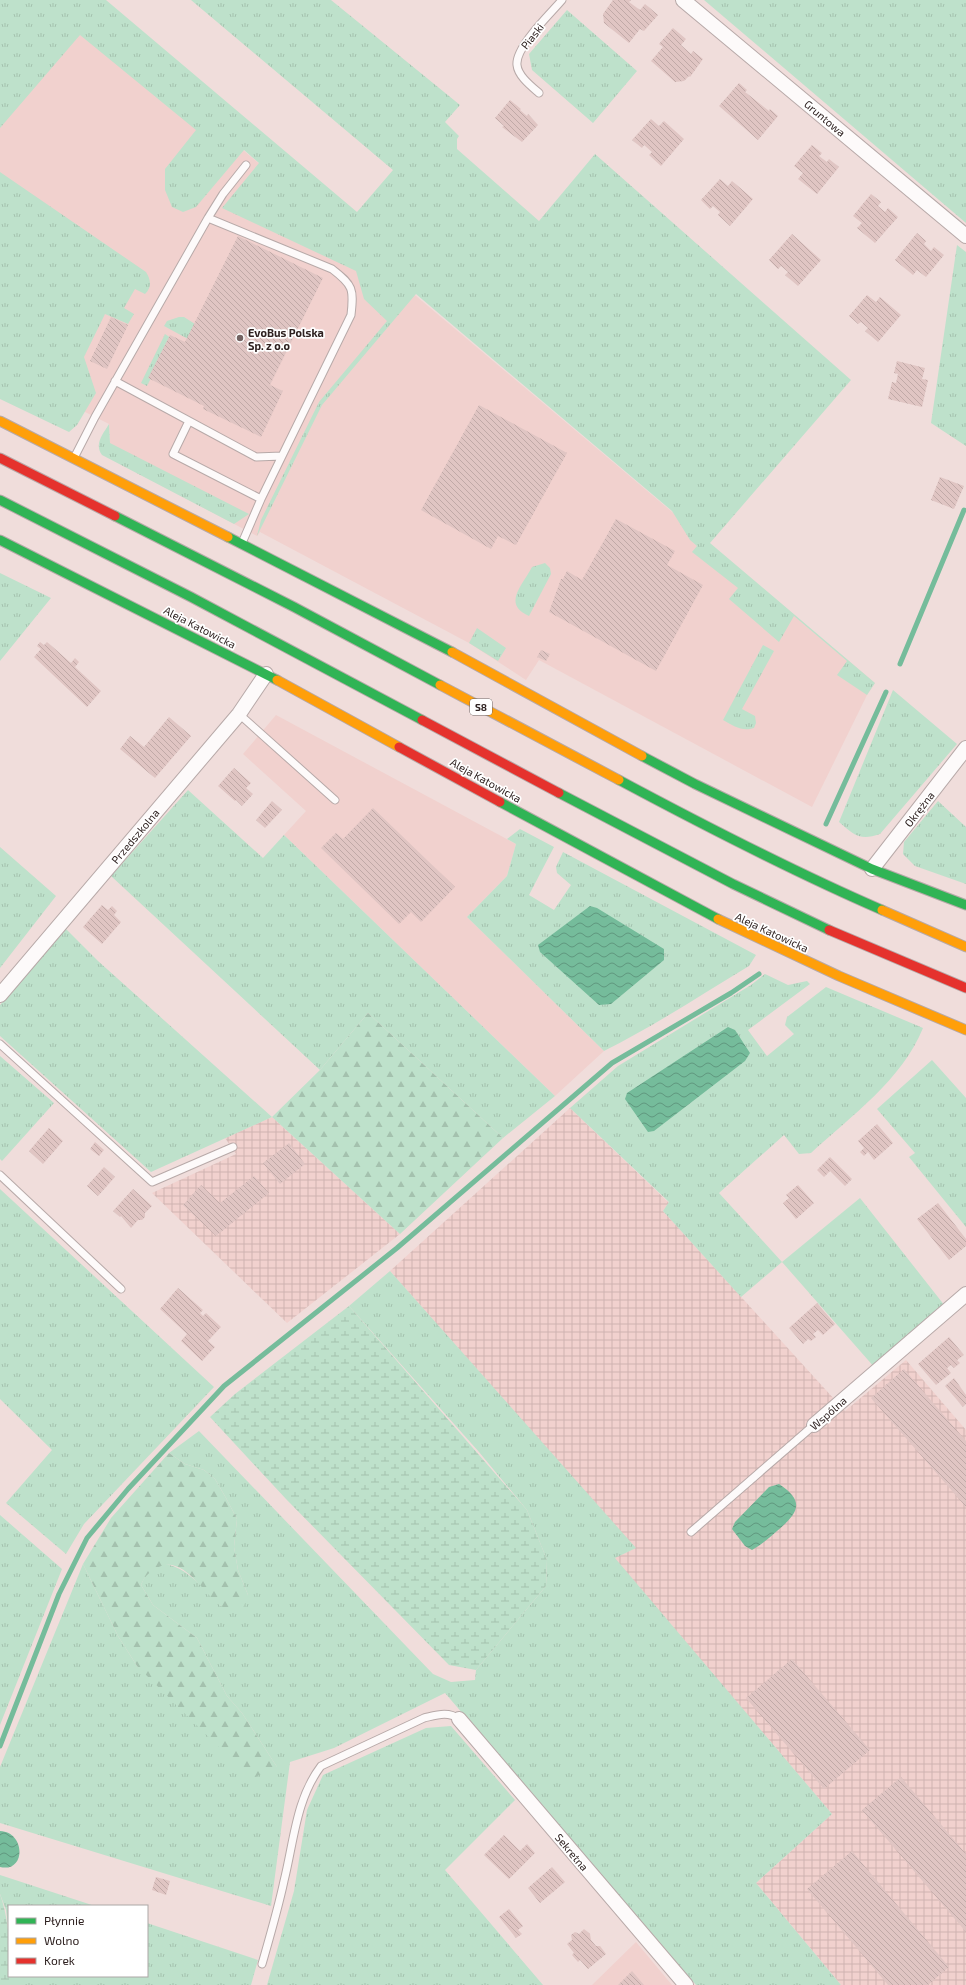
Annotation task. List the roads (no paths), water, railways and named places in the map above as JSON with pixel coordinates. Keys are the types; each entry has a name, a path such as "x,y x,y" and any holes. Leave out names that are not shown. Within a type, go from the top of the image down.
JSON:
{"main road":[{"path":"0,420 392,620 695,784 872,869 966,905"},
{"name":"S8","path":"0,458 287,604 748,848 818,883 966,947"},
{"path":"0,500 242,624 714,875 829,930 966,988"},
{"name":"Aleja Katowicka","path":"0,540 266,674 706,914 839,976 966,1030"}],"street":[{"name":"Gruntowa","path":"683,0 966,236"},
{"name":"Przedszkolna","path":"0,995 239,714 266,674"},
{"name":"Okrężna","path":"872,869 966,748"},
{"name":"Wspólna","path":"814,1425 966,1294"},
{"name":"Sekretna","path":"459,1719 686,1985"}],"lane":[{"name":"Piaski","path":"539,93 520,73 517,60 524,44 562,0"},
{"path":"74,458 115,381 222,194 246,166"},
{"path":"208,218 332,269 345,279 354,294 351,315 261,499 242,543"},
{"path":"115,381 256,457 282,456"},
{"path":"189,421 173,454 261,499"},
{"path":"239,714 335,800"},
{"path":"0,1044 152,1182 233,1147"},
{"path":"0,1175 121,1288"},
{"name":"Wspólna","path":"691,1532 814,1425"},
{"path":"262,1964 284,1881 301,1802 312,1778 321,1766 424,1718 442,1714 453,1714 459,1719"}],"water":[{"path":"590,906 597,908 664,949 664,960 611,1004 599,1005 540,952 538,945"},
{"path":"728,1027 735,1030 750,1053 745,1061 654,1131 648,1132 625,1099 627,1093"},
{"path":"779,1484 788,1490 793,1496 796,1502 794,1513 784,1525 762,1544 752,1550 745,1546 732,1529 735,1522 769,1487"},
{"path":"0,1831 9,1833 15,1838 20,1852 15,1864 9,1867 0,1867"}],"waterway":[{"path":"900,664 964,510"},
{"path":"826,824 886,692"},
{"path":"0,1746 59,1594 87,1538 128,1489 224,1386 397,1248 612,1063 731,993 759,974"}],"place":[{"name":"EvoBus Polska Sp. z o.o","path":"240,338"}]}
